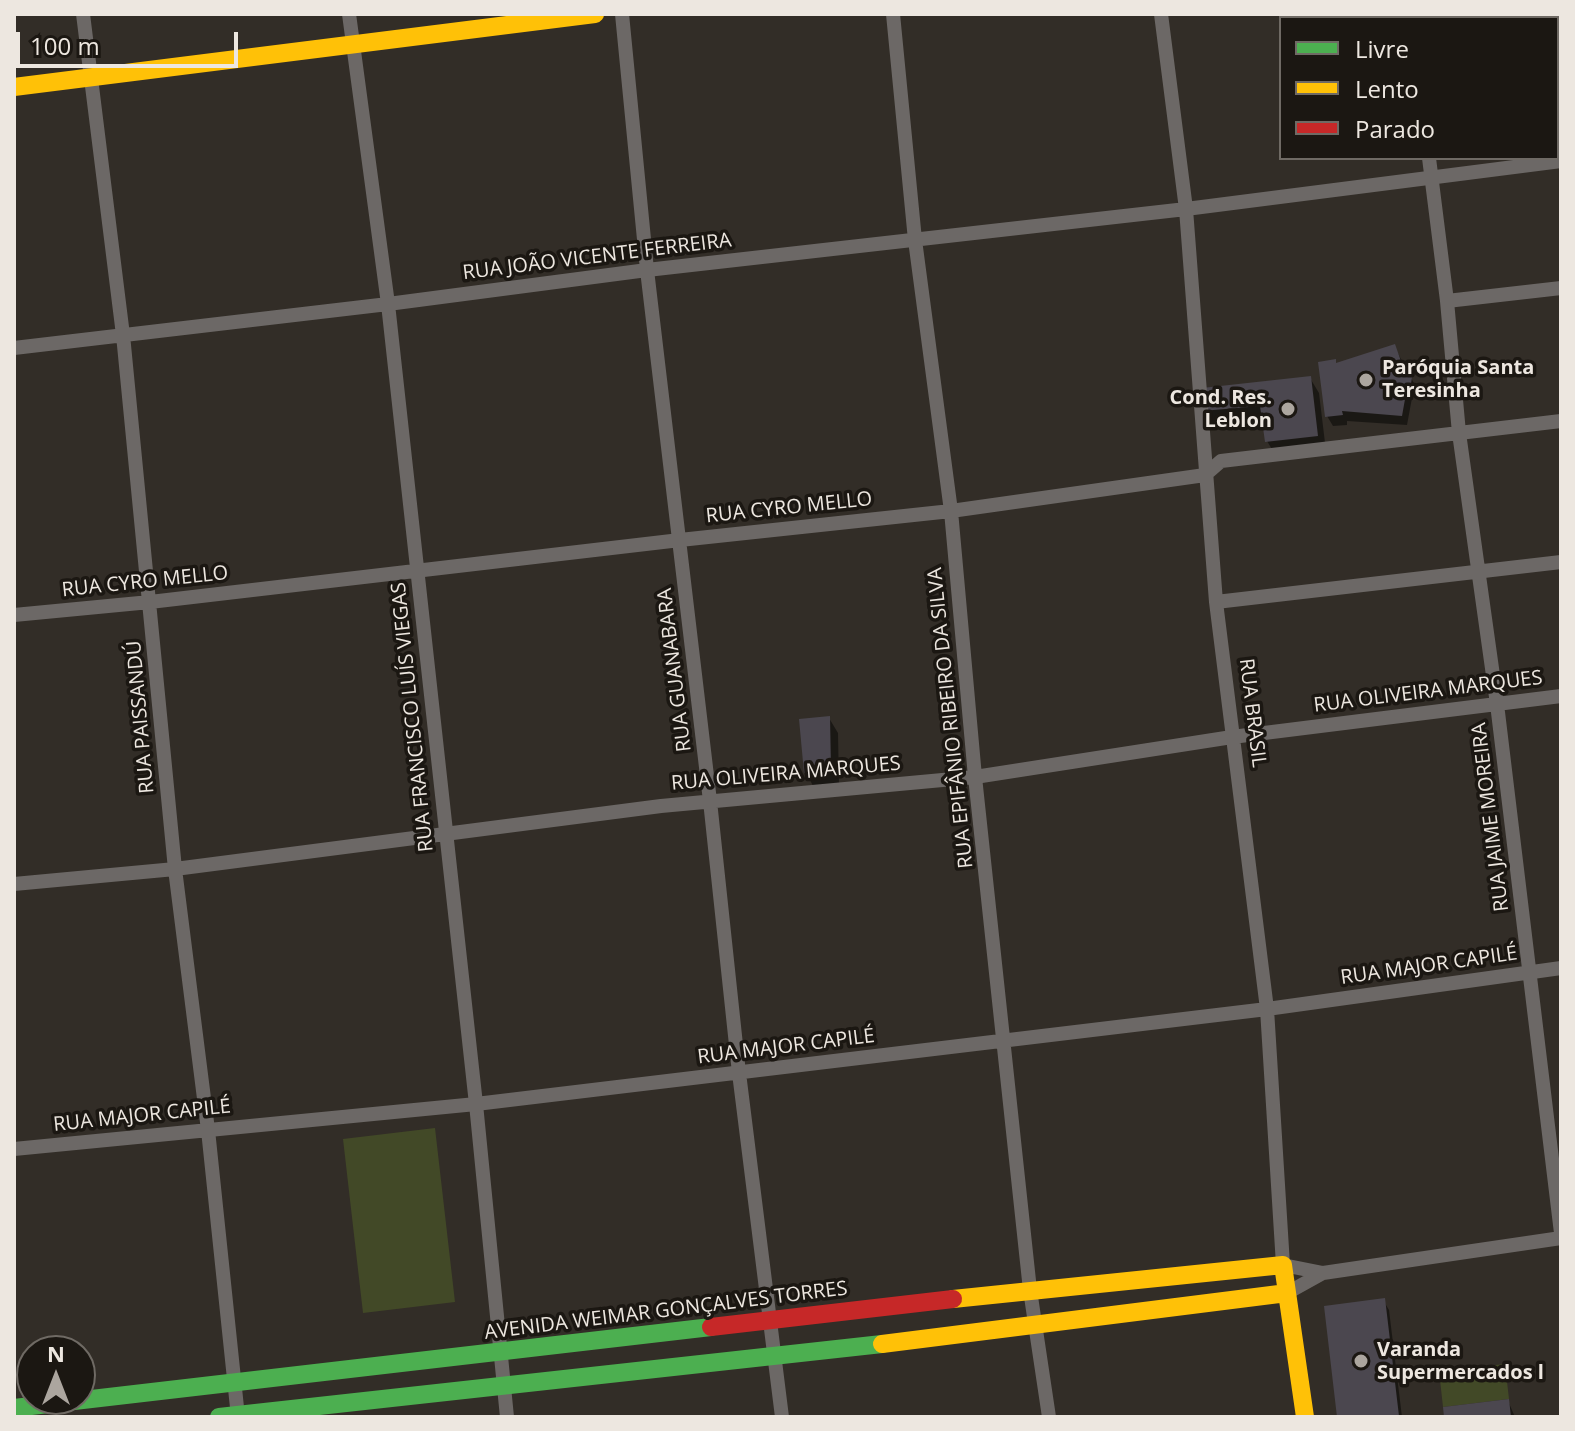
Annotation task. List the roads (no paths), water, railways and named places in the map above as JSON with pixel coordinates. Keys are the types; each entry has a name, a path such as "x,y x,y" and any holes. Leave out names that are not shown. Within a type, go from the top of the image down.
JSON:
{"main road":[{"path":"14,87 595,14"},
{"name":"AVENIDA WEIMAR GONÇALVES TORRES","path":"14,1408 1030,1290 1283,1265"},
{"name":"RUA BRASIL","path":"1283,1265 1305,1417"},
{"name":"AVENIDA WEIMAR GONÇALVES TORRES","path":"232,1416 775,1358 1287,1293"}],"street":[{"name":"RUA PAISSANDÚ","path":"83,14 123,335 175,869 208,1130 234,1384 232,1416"},
{"name":"RUA FRANCISCO LUÍS VIEGAS","path":"349,14 388,304 476,1104 507,1417"},
{"name":"RUA GUANABARA","path":"622,14 647,270 739,1073 782,1417"},
{"name":"RUA EPIFÂNIO RIBEIRO DA SILVA","path":"893,14 915,240 951,511 975,777 1030,1290 1049,1417"},
{"name":"RUA BRASIL","path":"1161,14 1186,209 1216,602 1267,1009 1283,1265"},
{"name":"RUA JAIME MOREIRA","path":"1429,160 1459,433 1497,704 1561,1236"},
{"name":"RUA JOÃO VICENTE FERREIRA","path":"14,348 647,270 1186,209 1561,161"},
{"path":"1447,301 1561,288"},
{"name":"RUA CYRO MELLO","path":"14,615 951,511 1205,475 1221,461 1561,421"},
{"path":"1216,602 1561,562"},
{"name":"RUA OLIVEIRA MARQUES","path":"14,884 175,869 710,801 975,777 1232,737 1561,696"},
{"name":"RUA MAJOR CAPILÉ","path":"14,1149 476,1104 1005,1042 1561,968"},
{"name":"AVENIDA WEIMAR GONÇALVES TORRES","path":"1283,1265 1323,1273 1561,1236"},
{"name":"AVENIDA WEIMAR GONÇALVES TORRES","path":"1287,1293 1323,1273"}],"place":[{"name":"Paróquia Santa Teresinha","path":"1366,380"},
{"name":"Cond. Res. Leblon","path":"1288,409"},
{"name":"Varanda Supermercados l","path":"1361,1361"}]}
